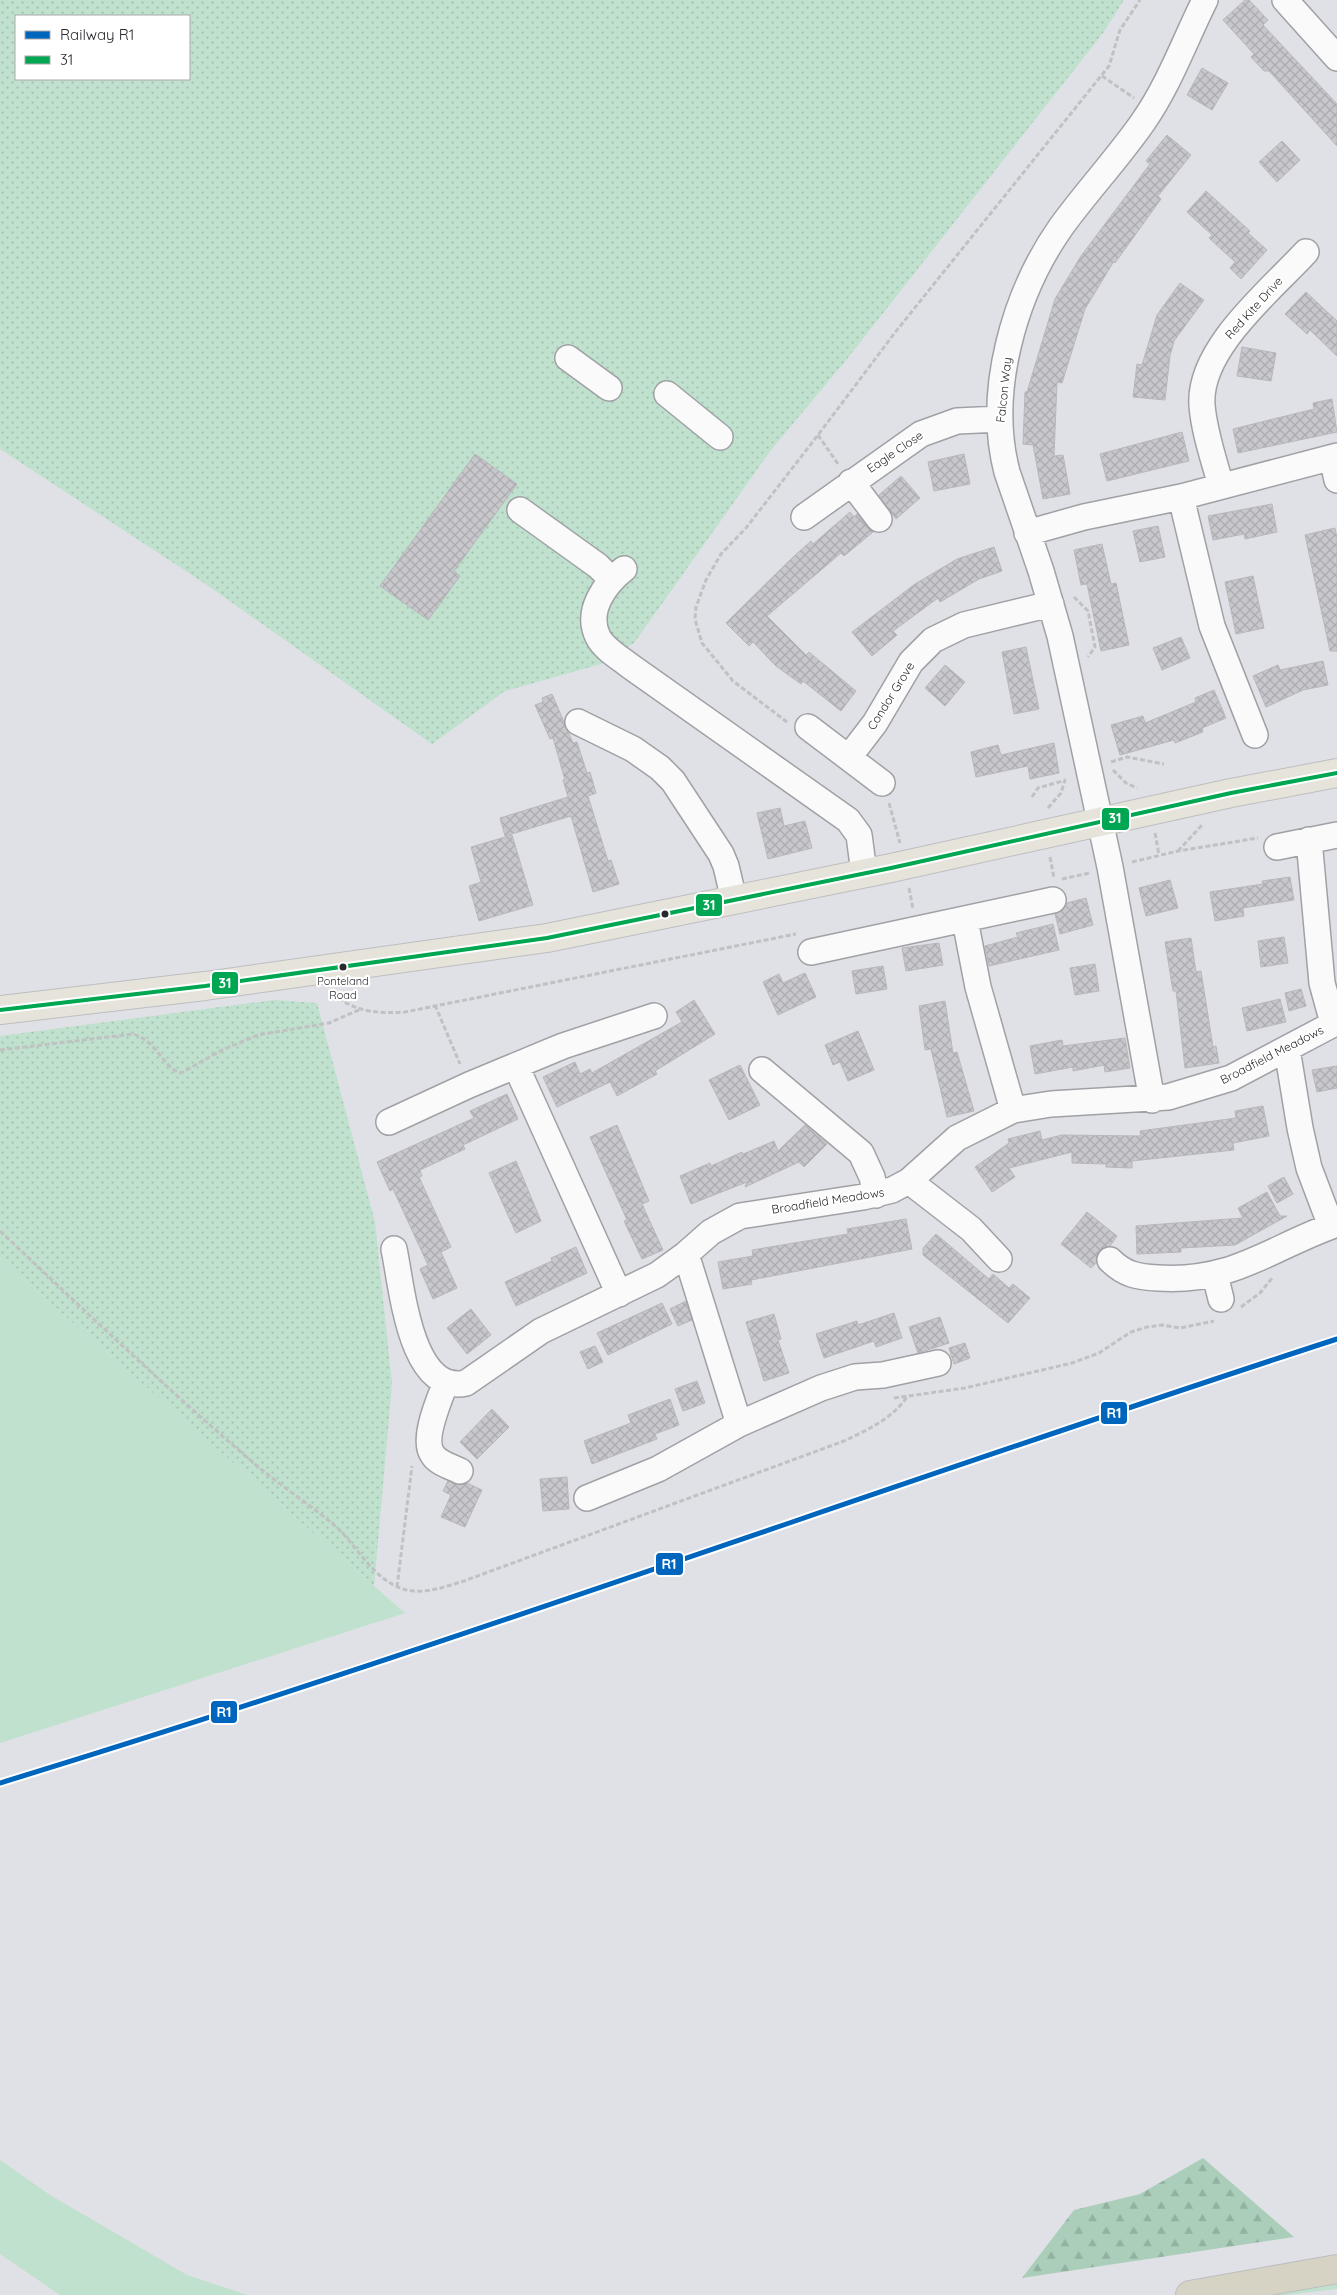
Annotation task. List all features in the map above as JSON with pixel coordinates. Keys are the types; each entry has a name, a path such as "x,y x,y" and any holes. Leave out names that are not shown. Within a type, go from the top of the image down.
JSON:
{"highway":[{"path":"1190,2295 1337,2269"}],"main road":[{"path":"0,1010 310,971 547,938 1337,773"}],"street":[{"name":"Falcon Way","path":"1152,1100 1110,867 1100,822 1051,604 1003,456 1000,419 1008,350 1016,320 1038,267 1062,226 1152,108 1205,0"},
{"path":"1285,0 1337,58"},
{"name":"Red Kite Drive","path":"1221,486 1203,411 1204,385 1208,367 1228,335 1306,252"},
{"path":"568,358 610,388"},
{"path":"667,394 720,437"},
{"name":"Eagle Close","path":"804,517 904,445 938,426 957,421 1000,419"},
{"path":"1027,532 1221,486 1335,464"},
{"path":"851,482 879,519"},
{"path":"1181,496 1212,626 1255,735"},
{"path":"520,510 598,566 618,574 598,601 594,614 594,625 598,638 605,647 848,820 859,835 864,873"},
{"name":"Condor Grove","path":"849,757 875,723 911,662 933,640 964,625 1051,604"},
{"path":"578,722 645,756 673,781 720,854 726,866 734,900"},
{"path":"808,727 882,783"},
{"path":"1277,847 1337,835"},
{"path":"1309,840 1322,983 1335,1023"},
{"path":"805,943 914,916 965,920 1002,911 1054,890"},
{"path":"965,920 978,987 1013,1110"},
{"path":"389,1122 465,1077 516,1066 563,1046 654,1016"},
{"name":"Broadfield Meadows","path":"446,1382 460,1385 475,1379 535,1334 657,1275 686,1254 711,1232 740,1216 876,1195 909,1181 957,1138 1013,1110 1051,1104 1152,1100 1225,1080 1335,1023"},
{"path":"1110,1260 1126,1274 1139,1277 1166,1279 1215,1275 1239,1268 1334,1225 1309,1168 1300,1128 1287,1049"},
{"path":"516,1066 619,1294"},
{"path":"762,1070 861,1153 872,1177 876,1195"},
{"path":"909,1181 971,1230 999,1259"},
{"path":"394,1249 414,1342 429,1368 446,1382 430,1428 432,1456 460,1471"},
{"path":"686,1254 739,1424"},
{"path":"1215,1275 1226,1309"},
{"path":"587,1498 658,1469 739,1424 821,1388 855,1377 883,1375 938,1363"}],"path":[{"path":"808,727 795,728 733,681 702,643 695,619 700,595 714,565 818,436 948,265 1108,66 1120,30 1140,0"},
{"path":"818,436 851,482"},
{"path":"1072,592 1075,600 1088,611 1095,647 1087,659"},
{"path":"1108,753 1112,767"},
{"path":"1110,762 1127,757 1164,764"},
{"path":"1032,797 1038,788 1065,780"},
{"path":"882,783 893,814 902,851"},
{"path":"1126,863 1178,851 1254,838 1277,847"},
{"path":"1054,890 1094,872"},
{"path":"310,971 340,999 360,1009 392,1013 805,943"},
{"path":"435,1005 465,1077"},
{"path":"0,1050 133,1034 149,1040 174,1071 184,1073 239,1042 258,1035 329,1023 360,1009"},
{"path":"0,1231 142,1365 258,1466 335,1526 376,1572 397,1587 418,1592 464,1581 699,1496 853,1437 894,1413 907,1397"},
{"path":"891,1398 965,1388 1072,1363 1093,1356 1131,1332 1147,1327 1162,1325 1190,1327 1226,1309 1270,1282 1275,1271 1270,1254"},
{"path":"397,1587 413,1462"}],"green space":[{"path":"0,0 1124,0 1103,33 847,359 771,450 634,643 601,664 505,691 432,744 207,585 0,449"},
{"path":"274,1000 317,1003 375,1222 392,1384 374,1586 0,1259 0,1036"},
{"path":"0,1259 374,1586 405,1613 0,1743"},
{"path":"1203,2158 1294,2237 1022,2278 1074,2210 1140,2194"},
{"path":"0,2160 50,2195 187,2275 247,2295 60,2295 0,2254"},
{"path":"1337,2277 1337,2289 1286,2295 1253,2295"}],"building":[{"path":"1245,0 1249,0 1268,20 1263,25 1337,104 1337,146 1269,71 1264,71 1251,57 1254,54 1223,20"},
{"path":"1202,68 1228,83 1212,110 1187,95"},
{"path":"1167,135 1191,155 1158,196 1161,199 1115,263 1114,261 1085,309 1062,383 1057,382 1054,456 1063,455 1070,494 1043,499 1033,445 1023,444 1025,392 1027,392 1055,299 1081,256 1150,164 1146,161"},
{"path":"1282,141 1300,160 1277,182 1259,162"},
{"path":"1206,191 1250,231 1248,233 1267,250 1241,279 1230,268 1235,262 1209,238 1212,235 1187,212"},
{"path":"1180,283 1204,300 1174,341 1170,356 1165,400 1133,397 1137,364 1142,365 1157,315"},
{"path":"1306,292 1337,321 1337,356 1310,330 1307,334 1285,314"},
{"path":"1242,347 1276,353 1271,381 1237,376"},
{"path":"1332,399 1337,432 1238,453 1233,429 1314,409 1313,403"},
{"path":"1182,432 1189,461 1107,481 1100,454"},
{"path":"475,454 517,484 454,571 460,576 428,620 380,586"},
{"path":"964,454 970,484 934,491 928,462"},
{"path":"901,476 920,498 896,519 879,495"},
{"path":"1272,504 1277,532 1245,539 1244,534 1213,540 1208,516"},
{"path":"850,512 854,517 857,514 873,532 844,556 841,553 767,616 806,655 809,652 856,691 841,711 803,681 801,684 776,666 753,642 749,646 726,623 792,558 811,541 813,544"},
{"path":"1158,526 1165,557 1140,562 1133,531"},
{"path":"1335,528 1337,538 1337,651 1330,651 1305,535"},
{"path":"1102,544 1111,584 1116,583 1129,645 1101,651 1087,584 1081,585 1074,550"},
{"path":"994,547 1002,571 979,579 940,602 938,598 893,631 897,635 872,656 852,632 915,584 957,559"},
{"path":"1253,576 1264,628 1236,634 1225,582"},
{"path":"1181,637 1190,658 1162,670 1153,648"},
{"path":"1026,647 1039,709 1014,714 1002,652"},
{"path":"1323,661 1328,685 1303,690 1266,707 1253,676 1278,665 1280,670"},
{"path":"945,665 965,682 945,706 925,688"},
{"path":"1214,690 1226,718 1202,728 1203,732 1175,743 1174,740 1120,755 1111,725 1143,716 1145,723 1196,702 1195,698"},
{"path":"552,694 573,743 577,742 587,773 590,772 596,793 588,796 608,861 611,860 619,884 593,892 571,816 505,836 500,818 568,797 553,738 550,739 535,705 543,702 542,698"},
{"path":"1054,743 1059,773 1030,779 1028,766 976,777 971,752 998,745 1001,755"},
{"path":"780,808 784,826 805,821 812,848 768,859 757,813"},
{"path":"512,835 533,905 479,921 469,886 481,882 471,847"},
{"path":"1290,877 1294,900 1243,908 1244,916 1215,921 1210,892 1263,884 1262,881"},
{"path":"1170,880 1178,908 1146,916 1139,888"},
{"path":"1086,898 1093,925 1060,934 1055,914 1063,910 1067,903"},
{"path":"1053,924 1059,950 989,966 985,946 1018,937 1016,933"},
{"path":"1284,937 1288,963 1261,967 1258,941"},
{"path":"1191,938 1196,972 1201,971 1213,1047 1216,1046 1219,1063 1185,1068 1176,991 1173,991 1165,942"},
{"path":"939,943 943,965 906,971 902,948"},
{"path":"1095,964 1099,991 1075,995 1070,968"},
{"path":"883,966 887,989 856,994 852,971"},
{"path":"805,973 816,997 778,1015 763,982 779,974 783,983"},
{"path":"1301,989 1306,1006 1289,1011 1285,993"},
{"path":"1280,999 1286,1022 1247,1031 1242,1008"},
{"path":"694,1000 715,1034 655,1071 657,1074 617,1096 610,1082 557,1107 543,1077 575,1062 580,1074 590,1069 592,1073 682,1022 676,1012"},
{"path":"945,1001 953,1053 957,1052 974,1111 947,1117 931,1049 925,1050 919,1006"},
{"path":"858,1031 874,1070 848,1081 840,1062 833,1065 825,1045"},
{"path":"1125,1038 1130,1068 1105,1072 1104,1065 1073,1071 1073,1067 1035,1074 1030,1046 1062,1040 1063,1046"},
{"path":"740,1065 760,1105 729,1120 709,1080"},
{"path":"1337,1066 1337,1088 1317,1092 1312,1070"},
{"path":"507,1094 518,1119 463,1145 465,1149 420,1170 422,1176 419,1177 451,1247 441,1252 457,1288 433,1299 420,1269 428,1265 393,1189 390,1191 377,1162 474,1118 470,1111"},
{"path":"1263,1106 1269,1136 1233,1143 1234,1150 1132,1161 1132,1168 1106,1167 1106,1164 1072,1163 1072,1152 1009,1168 1015,1177 992,1192 975,1167 1009,1143 1008,1139 1040,1131 1042,1140 1062,1135 1141,1136 1140,1131 1236,1118 1235,1111"},
{"path":"617,1125 649,1201 642,1204 663,1250 642,1259 624,1221 627,1220 590,1137"},
{"path":"805,1125 827,1144 804,1167 799,1162 745,1187 747,1182 691,1204 680,1176 710,1163 711,1166 742,1152 743,1154 774,1141 778,1151"},
{"path":"516,1161 541,1221 516,1233 489,1173"},
{"path":"1284,1177 1293,1194 1277,1203 1268,1186"},
{"path":"1267,1192 1280,1216 1287,1216 1235,1245 1181,1248 1181,1252 1137,1254 1136,1226 1243,1218 1238,1208"},
{"path":"1087,1212 1117,1236 1110,1246 1099,1251 1096,1263 1091,1268 1061,1244"},
{"path":"906,1219 912,1249 751,1280 752,1284 723,1289 718,1262 753,1256 752,1250 848,1234 847,1229"},
{"path":"936,1234 989,1279 993,1274 1009,1288 1013,1284 1030,1298 1008,1323 923,1255 923,1248"},
{"path":"576,1247 587,1273 516,1306 505,1282 552,1261 551,1258"},
{"path":"686,1301 692,1320 678,1326 670,1309"},
{"path":"662,1303 672,1324 608,1355 597,1333"},
{"path":"471,1309 491,1335 467,1354 447,1328"},
{"path":"894,1313 902,1338 876,1347 874,1341 824,1358 816,1334 857,1321 858,1325"},
{"path":"774,1314 781,1339 778,1340 789,1373 764,1381 746,1322"},
{"path":"940,1317 949,1343 918,1353 909,1327"},
{"path":"965,1343 970,1358 954,1364 949,1348"},
{"path":"595,1346 603,1362 588,1369 580,1352"},
{"path":"697,1381 705,1403 683,1411 675,1389"},
{"path":"670,1399 679,1425 655,1434 657,1439 592,1464 584,1441 631,1423 628,1415"},
{"path":"492,1409 509,1427 477,1459 460,1442"},
{"path":"567,1477 569,1509 543,1511 540,1479"},
{"path":"448,1481 461,1485 467,1483 482,1490 465,1527 441,1517 451,1495 443,1491"}],"rail line":[{"name":"R1","path":"0,1783 168,1731 502,1621 1003,1450 1337,1339"}],"transit line":[{"name":"31","path":"0,1010 205,986 547,938 891,868 1231,793 1337,773"}],"place":[{"name":"Ponteland Road","path":"343,967"}]}
